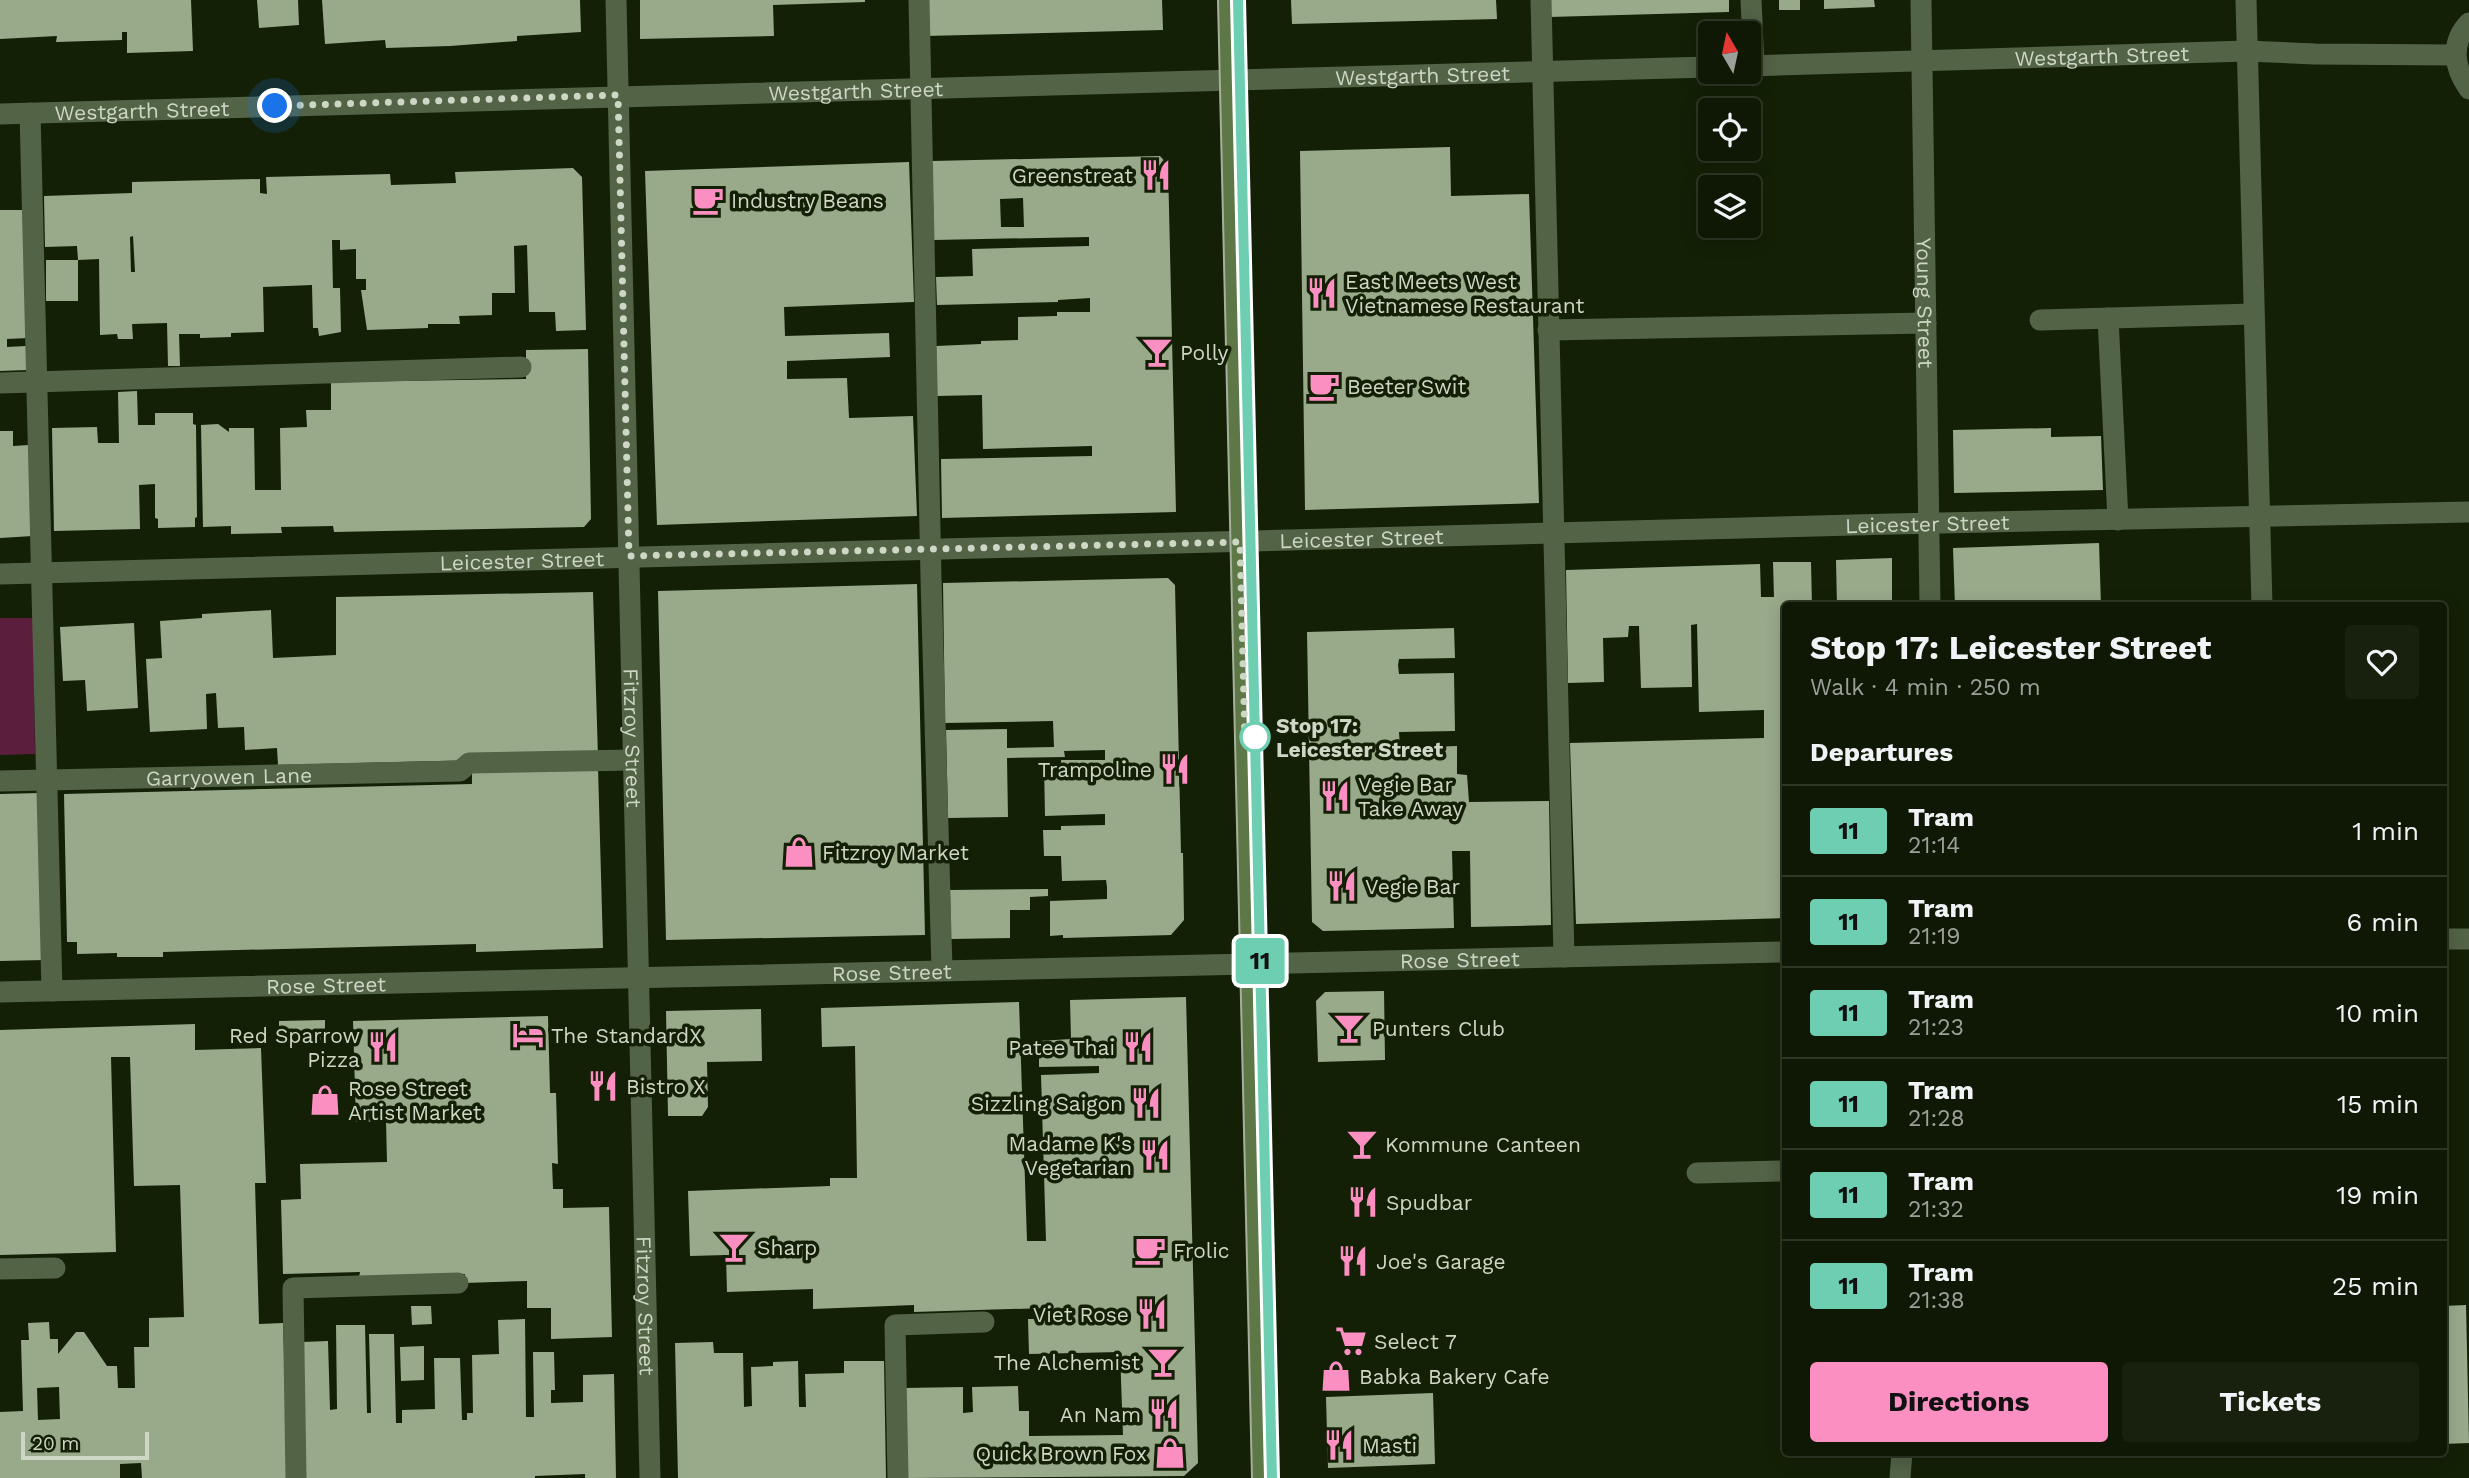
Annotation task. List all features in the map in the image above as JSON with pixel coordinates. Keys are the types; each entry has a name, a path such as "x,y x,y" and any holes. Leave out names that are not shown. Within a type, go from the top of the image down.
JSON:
{"street":[{"name":"Fitzroy Street","path":"616,0 650,1478"},
{"path":"919,0 942,970"},
{"path":"1228,0 1262,1478"},
{"path":"1541,0 1564,957"},
{"path":"1751,0 1751,21"},
{"name":"Young Street","path":"1921,0 1930,602"},
{"path":"2246,0 2262,602"},
{"path":"2469,23 2462,30 2455,55 2460,75 2469,89"},
{"name":"Westgarth Street","path":"1761,66 2247,51 2327,55 2455,55"},
{"name":"Westgarth Street","path":"0,114 1698,67"},
{"path":"30,113 52,991"},
{"path":"2040,320 2253,314"},
{"path":"2108,318 2118,520"},
{"path":"1548,330 1926,323"},
{"path":"0,383 521,368"},
{"name":"Leicester Street","path":"0,574 1928,523 2469,512"},
{"name":"Garryowen Lane","path":"0,781 460,771 469,763 632,760"},
{"path":"2447,939 2469,939"},
{"name":"Rose Street","path":"0,992 1782,952"},
{"path":"1697,1173 1782,1171"},
{"path":"0,1269 55,1268"},
{"path":"296,1478 293,1288 458,1283"},
{"path":"898,1478 895,1325 984,1322"},
{"path":"1900,1478 1902,1456"}],"shaded area":[{"path":"0,618 33,618 35,754 0,755"}],"building":[{"path":"0,0 191,0 193,51 127,53 127,32 122,32 122,40 56,42 57,36 0,39"},
{"path":"257,0 298,0 299,25 259,28"},
{"path":"322,0 580,0 581,32 517,36 517,41 450,46 386,48 385,40 325,44"},
{"path":"640,0 865,2 773,5 774,36 640,39"},
{"path":"924,0 1162,0 1163,30 925,36"},
{"path":"1291,0 1496,0 1497,19 1292,24"},
{"path":"1549,0 1729,0 1729,12 1549,17"},
{"path":"1779,0 1800,0 1800,10 1779,10"},
{"path":"1824,0 1874,0 1875,7 1824,9"},
{"path":"1450,147 1451,196 1529,194 1539,503 1305,510 1300,151"},
{"path":"1160,156 1168,165 1176,512 942,518 941,459 1092,456 1092,446 983,449 982,395 937,396 936,346 1018,340 1018,317 1057,316 1057,312 1090,312 1090,298 1058,302 937,305 936,277 973,276 972,249 1089,246 1089,237 934,240 932,161","holes":["1023,198 1024,227 1001,227 1000,199"]},
{"path":"909,162 914,302 784,307 785,336 889,333 890,357 787,361 787,379 847,378 849,418 913,416 917,516 657,525 645,171"},
{"path":"573,168 582,177 586,330 556,331 555,312 529,312 527,245 514,246 515,293 492,293 492,315 459,316 460,324 428,324 428,328 367,330 361,290 366,290 366,279 356,279 356,249 340,250 340,240 332,240 333,288 340,288 341,332 319,336 318,328 313,328 312,285 263,287 264,332 200,338 200,334 179,334 180,366 168,366 167,323 132,324 133,339 118,339 117,334 100,335 99,259 78,260 77,246 45,247 44,196 132,193 132,182 260,179 260,193 267,194 266,177 390,174 391,185 456,183 455,172","holes":["133,236 135,272 131,272 130,237"]},
{"path":"0,210 24,210 28,338 7,339 7,347 26,346 27,370 0,371"},
{"path":"46,260 78,260 78,301 46,301"},
{"path":"588,349 591,519 584,527 334,532 333,526 281,527 282,533 231,534 231,526 203,527 201,425 218,424 229,432 229,428 254,428 255,490 281,490 280,428 307,427 306,410 331,410 331,382 526,379 526,350"},
{"path":"137,391 138,425 155,425 155,413 193,413 193,424 196,425 195,527 158,528 158,519 155,518 155,484 139,485 140,529 54,531 52,428 97,427 98,443 119,443 118,392"},
{"path":"2051,428 2051,437 2101,436 2103,490 1954,493 1953,430"},
{"path":"0,431 13,431 13,446 29,445 33,536 0,538"},
{"path":"2099,543 2101,602 1955,602 1953,548"},
{"path":"1892,558 1892,602 1837,602 1836,560"},
{"path":"1773,562 1811,562 1812,602 1782,602 1782,918 1576,924 1570,743 1764,738 1764,710 1699,712 1697,624 1691,625 1692,687 1641,688 1639,626 1629,626 1628,637 1603,638 1604,682 1568,683 1566,570 1760,564 1761,597 1774,597"},
{"path":"1168,578 1175,585 1184,920 1171,935 1063,938 1063,935 1050,936 1050,901 1107,899 1107,887 1106,880 1062,881 1061,856 1044,856 1043,830 1061,830 1061,826 1105,825 1105,814 1045,816 1044,765 1061,764 1061,760 1105,760 1105,750 1064,751 1065,757 1007,758 1008,817 948,818 946,730 1007,729 1007,748 1054,747 1053,721 945,723 943,583"},
{"path":"917,584 925,935 666,940 658,591"},
{"path":"593,592 598,757 278,765 277,748 245,750 244,727 218,728 216,693 206,694 207,729 150,732 146,659 162,658 160,621 202,618 202,614 271,610 273,658 336,655 336,597"},
{"path":"134,623 138,708 87,711 85,680 63,681 60,627"},
{"path":"1454,628 1455,658 1399,659 1398,665 1399,674 1454,673 1455,731 1399,732 1400,748 1457,746 1457,774 1467,775 1469,802 1549,801 1551,925 1471,927 1470,851 1452,851 1454,928 1323,931 1312,922 1307,632"},
{"path":"598,767 603,948 476,952 476,944 163,952 163,957 117,957 117,953 77,954 77,942 67,942 64,794 472,784 472,769"},
{"path":"40,793 44,960 0,961 0,794"},
{"path":"1048,889 1048,896 1030,897 1030,910 1010,910 1010,938 951,939 950,890"},
{"path":"1384,991 1385,1060 1318,1062 1316,1001 1325,992"},
{"path":"1186,997 1198,1463 1184,1476 906,1478 904,1388 963,1387 963,1413 973,1412 972,1387 1018,1386 1019,1411 1029,1411 1029,1436 1123,1435 1120,1352 1029,1354 1028,1319 1045,1319 1045,1308 914,1312 914,1305 813,1309 813,1289 727,1292 726,1255 690,1256 688,1191 830,1186 830,1178 857,1178 855,1046 822,1047 821,1008 1019,1002 1027,1241 1046,1241 1041,1075 1099,1073 1099,1066 1039,1067 1039,1041 1071,1039 1070,1000"},
{"path":"761,1009 762,1061 707,1062 708,1107 702,1116 668,1116 666,1011"},
{"path":"548,1016 550,1093 556,1093 558,1164 552,1163 553,1189 563,1189 563,1208 609,1207 612,1337 551,1339 551,1308 527,1308 527,1281 464,1283 465,1274 359,1277 360,1272 283,1274 281,1200 301,1199 300,1164 387,1162 386,1121 356,1122 353,1021"},
{"path":"325,1020 325,1040 279,1041 279,1021"},
{"path":"195,1024 195,1050 261,1048 266,1183 255,1183 259,1324 283,1323 288,1478 142,1478 141,1463 120,1464 120,1478 0,1478 0,1412 23,1411 21,1340 29,1340 28,1323 49,1322 50,1339 58,1339 58,1354 76,1332 84,1332 107,1366 117,1366 118,1388 135,1388 134,1347 149,1347 149,1318 184,1317 180,1185 134,1186 130,1057 111,1057 116,1252 0,1255 0,1030","holes":["59,1387 60,1419 38,1420 37,1388"]},
{"path":"2466,1305 2469,1443 2447,1444 2447,1306"},
{"path":"411,1306 431,1306 432,1324 412,1325"},
{"path":"525,1319 526,1417 534,1417 533,1352 554,1352 555,1390 551,1390 551,1403 583,1402 583,1375 614,1374 616,1478 585,1478 585,1474 535,1478 305,1478 302,1342 328,1341 330,1410 337,1409 336,1325 365,1325 367,1413 371,1413 369,1334 394,1334 396,1423 402,1423 402,1410 435,1409 434,1358 460,1358 462,1420 467,1420 467,1413 473,1413 472,1355 499,1354 498,1320"},
{"path":"713,1342 714,1353 743,1353 744,1407 752,1406 751,1367 773,1366 773,1362 798,1361 799,1407 806,1407 805,1374 844,1373 844,1361 884,1361 886,1478 678,1478 675,1343"},
{"path":"424,1346 424,1380 401,1381 400,1347"},
{"path":"1433,1393 1435,1464 1328,1468 1326,1397"}],"tram line":[{"path":"1218,0 1252,1478"},
{"path":"1238,0 1272,1478"},
{"name":"11","path":"1238,0 1272,1478"}],"place":[{"name":"Greenstreat","path":"1156,175"},
{"name":"Industry Beans","path":"708,200"},
{"name":"East Meets West Vietnamese Restaurant","path":"1322,293"},
{"name":"Polly","path":"1157,352"},
{"name":"Beeter Swit","path":"1324,386"},
{"name":"Stop 17: Leicester Street","path":"1255,737"},
{"name":"Trampoline","path":"1175,769"},
{"name":"Vegie Bar Take Away","path":"1335,796"},
{"name":"Fitzroy Market","path":"799,852"},
{"name":"Vegie Bar","path":"1342,886"},
{"name":"Punters Club","path":"1349,1028"},
{"name":"The StandardX","path":"528,1035"},
{"name":"Red Sparrow Pizza","path":"383,1047"},
{"name":"Patee Thai","path":"1138,1047"},
{"name":"Bistro X","path":"603,1086"},
{"name":"Rose Street Artist Market","path":"325,1100"},
{"name":"Sizzling Saigon","path":"1146,1103"},
{"name":"Kommune Canteen","path":"1362,1144"},
{"name":"Madame K's Vegetarian","path":"1155,1155"},
{"name":"Spudbar","path":"1363,1202"},
{"name":"Sharp","path":"734,1247"},
{"name":"Frolic","path":"1150,1250"},
{"name":"Joe's Garage","path":"1353,1261"},
{"name":"Viet Rose","path":"1152,1314"},
{"name":"Select 7","path":"1351,1341"},
{"name":"The Alchemist","path":"1163,1362"},
{"name":"Babka Bakery Cafe","path":"1336,1376"},
{"name":"An Nam","path":"1164,1414"},
{"name":"Masti","path":"1339,1445"},
{"name":"Quick Brown Fox","path":"1170,1453"}],"route":[{"path":"275,106 618,95 629,556 1240,542 1245,744 1255,737"}]}
